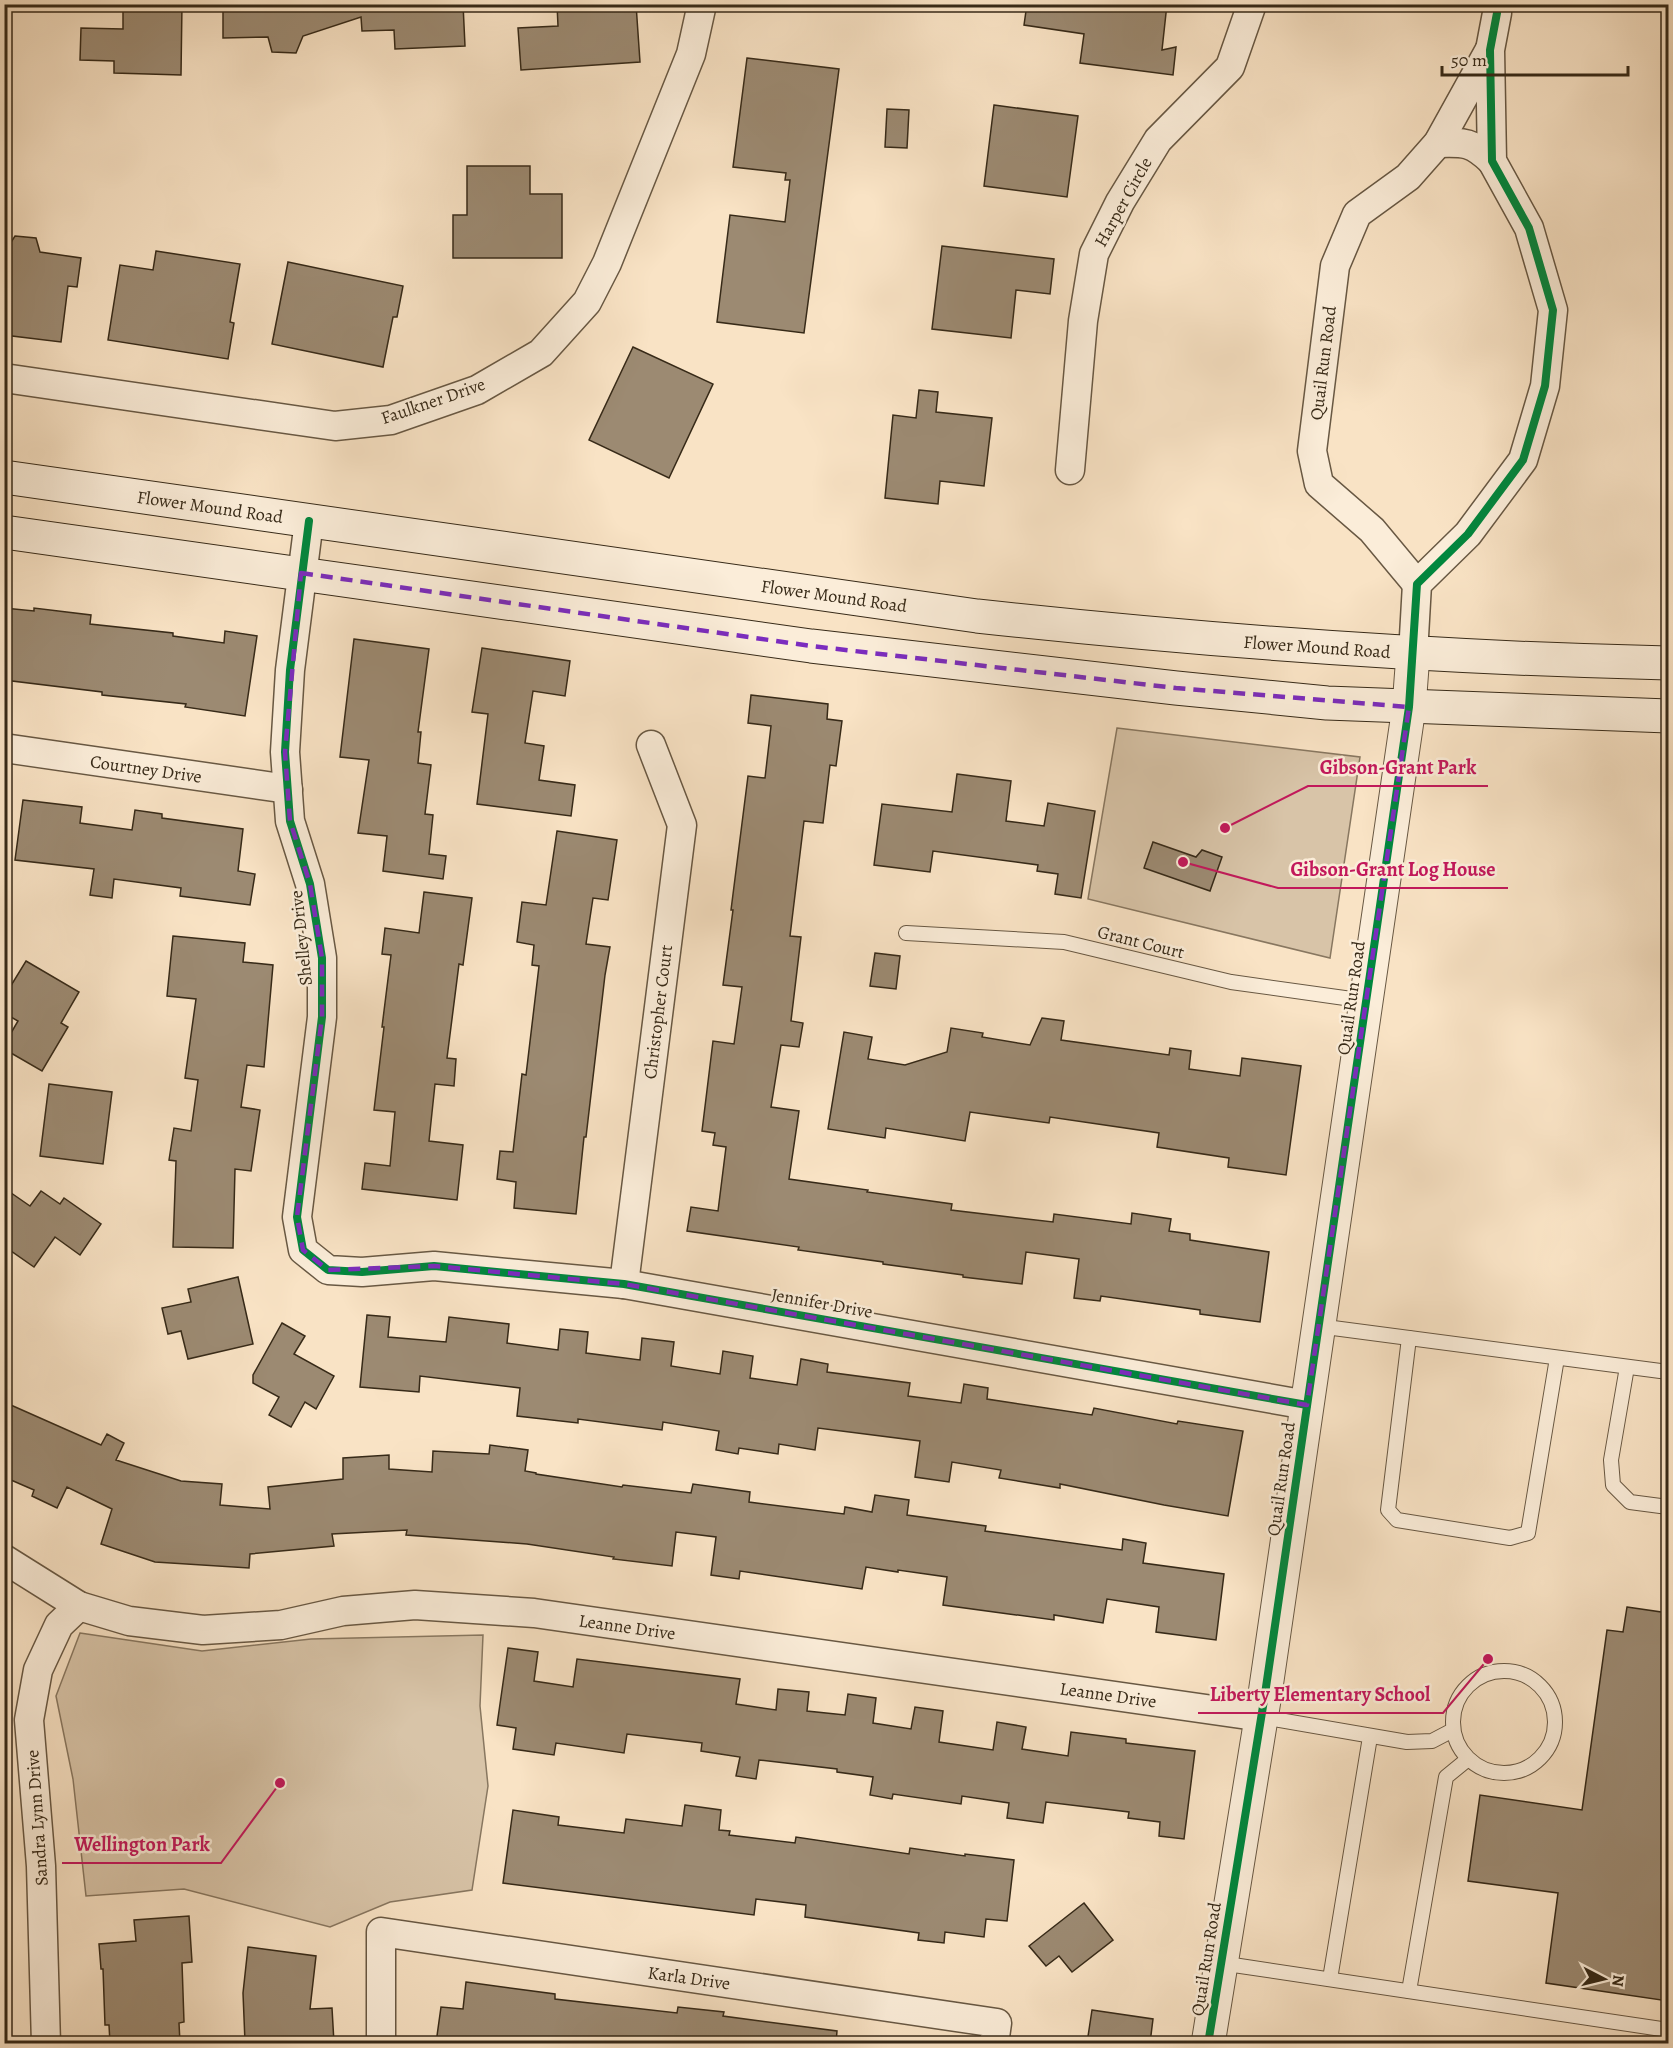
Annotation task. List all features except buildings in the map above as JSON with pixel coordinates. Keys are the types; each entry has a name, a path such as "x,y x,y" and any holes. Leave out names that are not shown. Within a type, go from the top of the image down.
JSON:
{"main road":[{"name":"Flower Mound Road","path":"4,477 977,616 1123,632 1413,654 1668,663"},
{"path":"4,532 922,660 1327,703 1668,716"},
{"name":"Quail Run Road","path":"1208,2043 1262,1717 1408,707 1413,654"}],"street":[{"name":"Faulkner Drive","path":"4,378 335,426 391,420 477,390 541,353 587,303 607,263 691,54 702,4"},
{"name":"Harper Circle","path":"1071,470 1083,321 1094,254 1120,202 1158,140 1230,67 1252,4"},
{"name":"Quail Run Road","path":"1492,160 1490,50 1497,4"},
{"name":"Quail Run Road","path":"1418,584 1372,530 1319,484 1312,450 1335,266 1357,214 1408,177 1438,143 1490,50"},
{"name":"Quail Run Road","path":"1413,654 1418,584 1468,534 1523,460 1545,386 1553,310 1529,228 1492,160 1478,148 1461,142 1438,143"},
{"name":"Shelley Drive","path":"309,521 290,670 285,752 290,821 310,884 322,958 322,1017 297,1217 303,1250 328,1270"},
{"name":"Christopher Court","path":"624,1284 682,825 651,745"},
{"name":"Courtney Drive","path":"4,748 288,789"},
{"name":"Jennifer Drive","path":"328,1270 362,1272 434,1266 624,1284 1307,1405"},
{"name":"Leanne Drive","path":"4,1559 79,1606 129,1621 203,1630 281,1625 343,1611 415,1605 534,1613 1262,1717"},
{"name":"Sandra Lynn Drive","path":"46,2043 41,1866 29,1720 38,1670 59,1624 79,1606"},
{"name":"Karla Drive","path":"381,2043 381,1932 995,2033"}],"lane":[{"name":"Grant Court","path":"906,933 1064,942 1231,982 1366,1001"},
{"path":"1318,1326 1668,1372"},
{"path":"1409,1338 1388,1510 1397,1520 1510,1538 1528,1533 1557,1358"},
{"path":"1627,1367 1611,1460 1613,1485 1630,1502 1668,1507"},
{"path":"1501,1670 1518,1672 1534,1680 1546,1694 1553,1709 1555,1727 1550,1743 1541,1757 1528,1767 1513,1772 1497,1773 1481,1768 1468,1759 1458,1745 1453,1730 1453,1713 1458,1698 1469,1684 1484,1674 1501,1670"},
{"path":"1262,1717 1407,1742 1432,1741 1453,1730"},
{"path":"1330,1979 1370,1737"},
{"path":"1409,1991 1446,1777 1468,1759"},
{"path":"1220,1963 1668,2030"}],"highlighted area":[{"path":"301,573 811,646 1176,688 1409,707 1307,1405 624,1284 434,1266 328,1270 303,1250 297,1217 322,1017 322,958 310,884 290,821 285,752"}],"shaded area":[{"path":"1117,728 1360,757 1330,958 1088,899"},
{"path":"80,1633 202,1651 311,1639 483,1635 480,1706 488,1786 472,1890 390,1902 330,1927 184,1889 86,1896 73,1779 56,1696"}],"cycle path":[{"path":"1208,2044 1265,1694 1409,707 1417,584 1468,534 1523,460 1545,386 1553,310 1529,228 1492,161 1490,50 1497,4"},
{"path":"309,521 290,670 285,752 290,821 310,884 322,958 322,1017 297,1217 303,1250 328,1270 362,1272 434,1266 624,1284 1307,1405"}],"place":[{"name":"Gibson-Grant Park","path":"1225,828"},
{"name":"Gibson-Grant Log House","path":"1183,862"},
{"name":"Liberty Elementary School","path":"1488,1659"},
{"name":"Wellington Park","path":"280,1783"}]}
